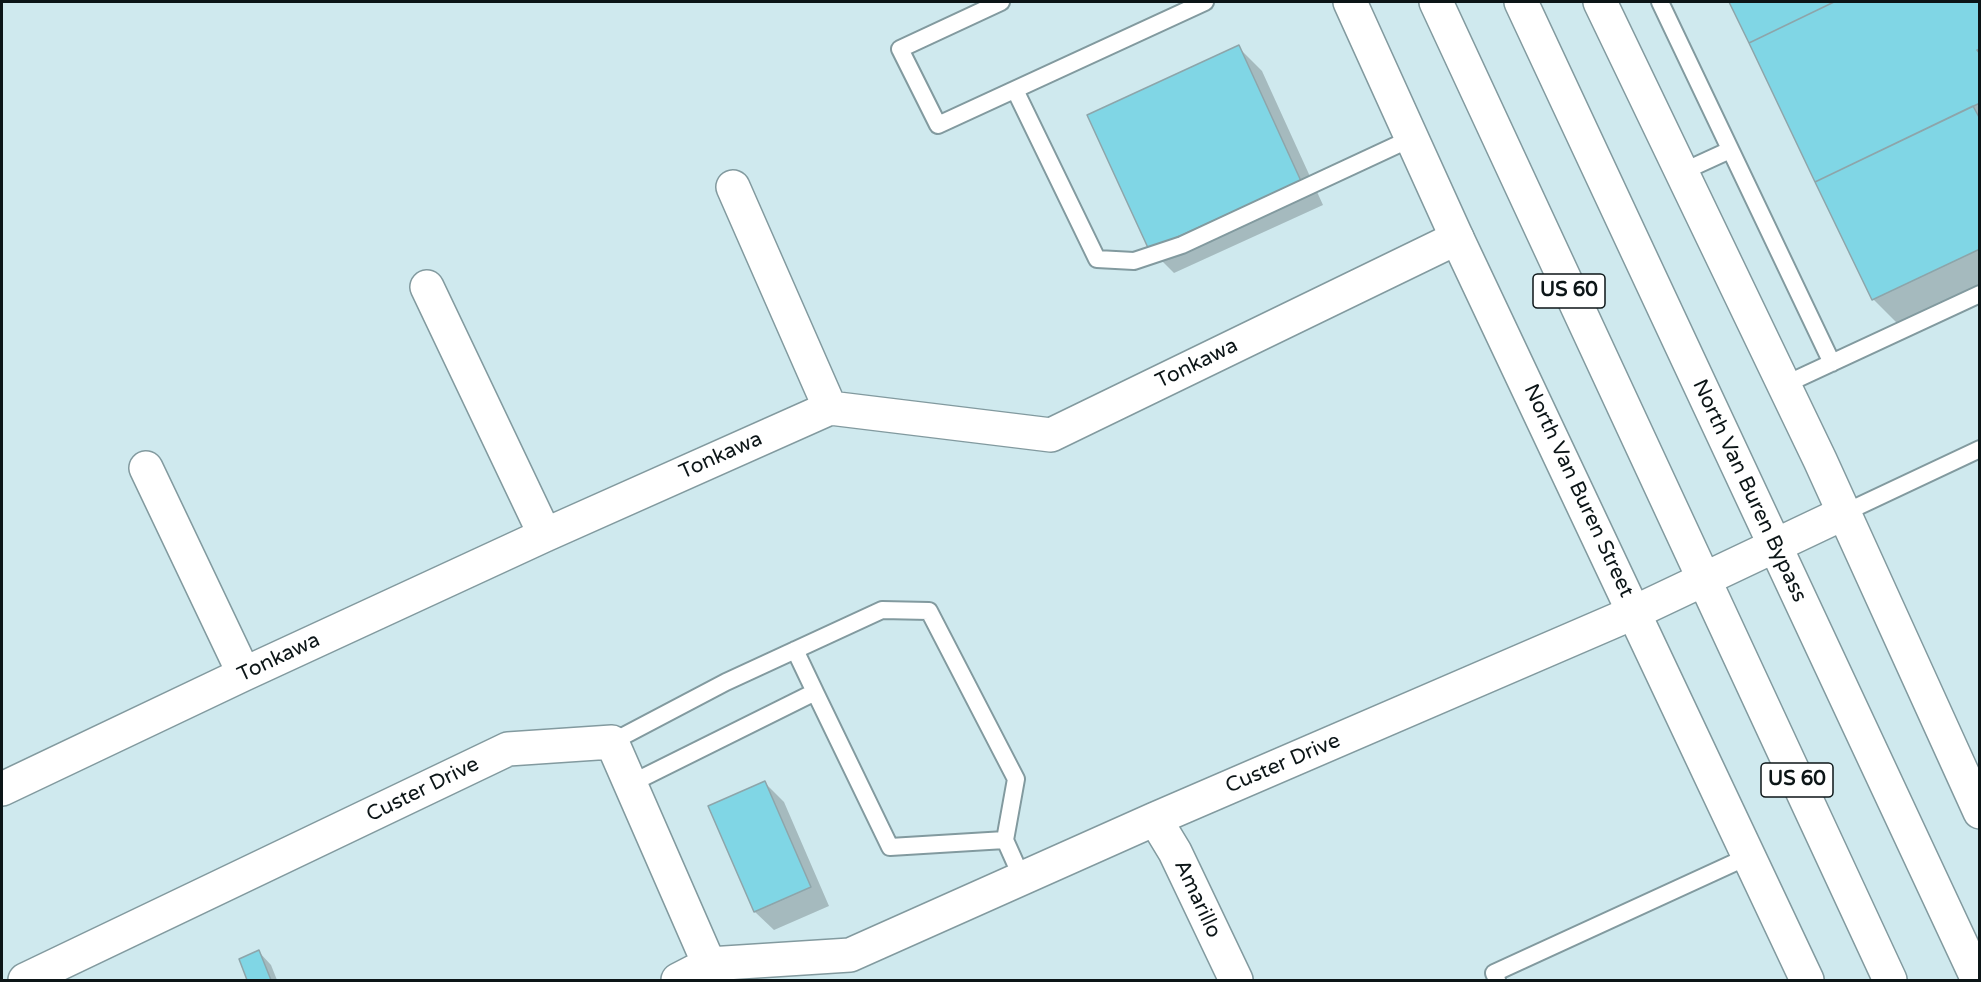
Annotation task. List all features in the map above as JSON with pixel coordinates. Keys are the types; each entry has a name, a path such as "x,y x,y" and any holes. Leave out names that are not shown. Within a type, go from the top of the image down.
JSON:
{"street":[{"name":"North Van Buren Street","path":"1350,2 1457,238 1807,981"},
{"name":"US 60","path":"1436,2 1890,981"},
{"name":"North Van Buren Bypass","path":"1521,2 1978,981"},
{"path":"1600,2 1784,385 1980,812"},
{"path":"733,187 830,408"},
{"name":"Tonkawa","path":"2,789 244,674 830,408 1051,435 1457,238"},
{"path":"427,287 545,536"},
{"path":"146,468 244,674"},
{"name":"Custer Drive","path":"678,981 709,964 856,968 1022,878 1635,612 1844,513"},
{"name":"Custer Drive","path":"25,981 508,749 612,742"},
{"path":"612,742 709,964"},
{"name":"Amarillo","path":"1155,819 1175,852 1236,981"}],"lane":[{"path":"1001,2 900,49 938,125 1205,2"},
{"path":"1660,2 1832,363"},
{"path":"1014,90 1097,259 1134,261 1182,245 1412,138"},
{"path":"1682,172 1730,150"},
{"path":"1784,385 1980,294"},
{"path":"1844,513 1980,449"},
{"path":"612,742 726,682 882,610 929,611 1016,779 1005,840 1022,878"},
{"path":"795,650 890,847 1005,840"},
{"path":"630,784 815,692"},
{"path":"1497,981 1494,973 1749,856"}],"building":[{"path":"1729,2 1834,2 1749,43"},
{"path":"1834,2 1980,2 1980,49 1977,50 1980,54 1980,103 1815,182 1749,43"},
{"path":"1239,45 1301,181 1149,250 1087,115"},
{"path":"1973,106 1980,119 1980,249 1872,300 1815,182"},
{"path":"765,781 811,887 754,912 708,806"},
{"path":"259,950 271,980 247,980 239,959"}]}
